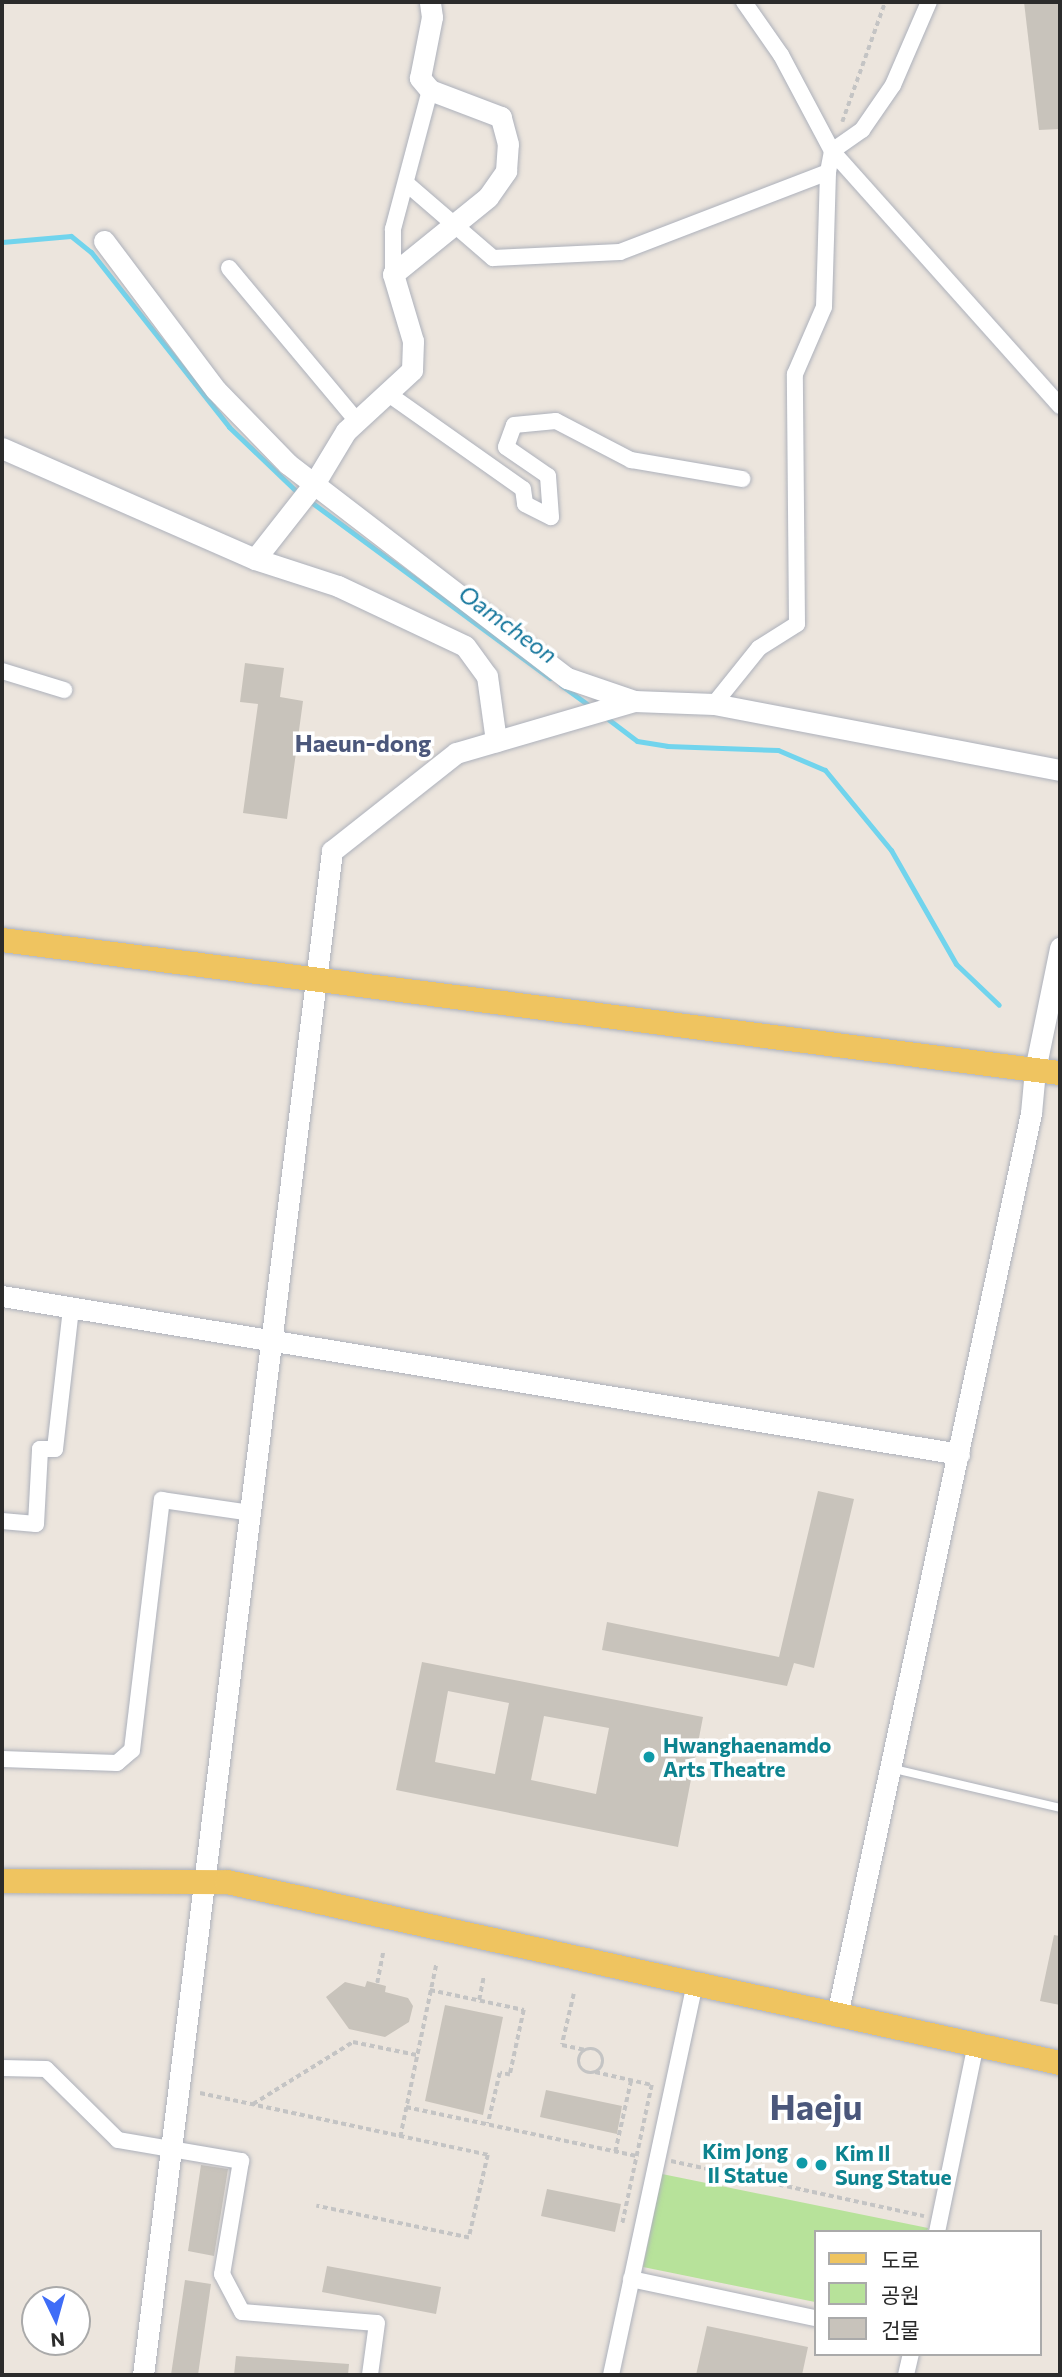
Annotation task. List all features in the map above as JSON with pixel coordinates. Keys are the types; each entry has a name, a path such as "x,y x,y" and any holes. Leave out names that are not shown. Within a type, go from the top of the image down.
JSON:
{"main road":[{"path":"2,940 1060,1073"},
{"path":"2,1881 206,1879 1060,2063"}],"street":[{"path":"393,274 488,197 506,171 508,144 500,117 430,90 420,78 432,17 430,2"},
{"path":"744,2 782,55 832,151 1060,406"},
{"path":"715,704 759,648 797,624 795,374 824,307 828,172 832,151 862,130 892,85 929,2"},
{"path":"255,559 312,486 357,421 412,370 413,341 393,274 393,229 430,90"},
{"path":"406,183 493,258 620,252 828,172"},
{"path":"104,242 216,390 312,486 567,678 624,704"},
{"path":"229,268 357,421"},
{"path":"387,393 523,489 525,504 551,517 548,476 506,447 514,425 556,421 631,460 742,479"},
{"path":"2,448 255,559 338,586 465,646 487,676 496,741"},
{"path":"2,671 64,690"},
{"path":"143,2375 332,851 456,752 624,704 715,704 1060,770"},
{"path":"837,2015 1031,1113 1035,1070 1060,948"},
{"path":"2,1296 272,1344 959,1454"},
{"path":"2,1521 36,1524 40,1448 55,1448 71,1308"},
{"path":"2,1759 117,1763 132,1750 162,1500 251,1513"},
{"path":"611,2375 695,1983"},
{"path":"938,2226 976,2045"},
{"path":"2,2068 47,2069 118,2140 241,2161 222,2274 242,2312 377,2323 370,2375"},
{"path":"631,2279 814,2318"},
{"path":"906,2375 911,2356"}],"lane":[{"path":"890,1768 1060,1808"}],"path":[{"path":"832,151 885,2"},
{"path":"377,1983 383,1953"},
{"path":"400,2137 436,1964"},
{"path":"478,2000 484,1975"},
{"path":"430,1990 524,2010 510,2075 500,2073 488,2124"},
{"path":"573,1994 562,2045 594,2049 602,2057 601,2068 595,2072"},
{"path":"252,2104 353,2042 417,2055"},
{"path":"586,2050 579,2059 581,2067 652,2085 622,2226"},
{"path":"615,2151 631,2080"},
{"path":"200,2093 488,2155 470,2238 316,2206"},
{"path":"407,2106 637,2156"},
{"path":"657,2158 938,2226"}],"green space":[{"path":"662,2174 928,2228 814,2230 814,2302 643,2267"}],"building":[{"path":"1024,2 1060,2 1060,129 1039,130"},
{"path":"245,663 284,668 280,697 303,701 287,819 243,813 258,704 240,702"},
{"path":"818,1491 854,1499 814,1668 794,1663 787,1686 602,1650 607,1622 779,1657"},
{"name":"Hwanghaenamdo Arts Theatre","path":"422,1662 703,1717 678,1847 396,1790","holes":["448,1691 509,1703 495,1774 435,1762","544,1716 609,1728 596,1794 531,1780"]},
{"path":"1054,1935 1060,1936 1060,2005 1040,2001"},
{"path":"367,1981 386,1986 385,1992 408,1998 413,2006 409,2022 385,2037 349,2029 326,1997 345,1982 365,1987"},
{"path":"445,2005 503,2017 483,2115 425,2101"},
{"path":"546,2090 622,2106 617,2134 540,2117"},
{"path":"201,2165 228,2169 214,2256 188,2251"},
{"path":"547,2189 621,2204 615,2232 541,2216"},
{"path":"327,2266 441,2287 436,2314 322,2292"},
{"path":"185,2280 211,2284 198,2375 171,2375"},
{"path":"707,2326 808,2347 802,2375 696,2375"},
{"path":"236,2356 349,2364 348,2375 234,2375"}],"waterway":[{"name":"Oamcheon","path":"2,242 71,236 91,252 229,427 299,494"},
{"name":"Oamcheon","path":"307,499 550,678"},
{"name":"Oamcheon","path":"561,685 593,708"},
{"name":"Oamcheon","path":"604,716 637,741 667,746 778,750 825,770 891,850 956,964 999,1005"}],"place":[{"name":"Hwanghaenamdo Arts Theatre","path":"649,1757"},
{"name":"Kim Jong Il Statue","path":"802,2163"},
{"name":"Kim Il Sung Statue","path":"821,2165"}],"district":[{"name":"Haeun-dong","path":"363,743"},
{"name":"Haeju","path":"816,2106"}]}
